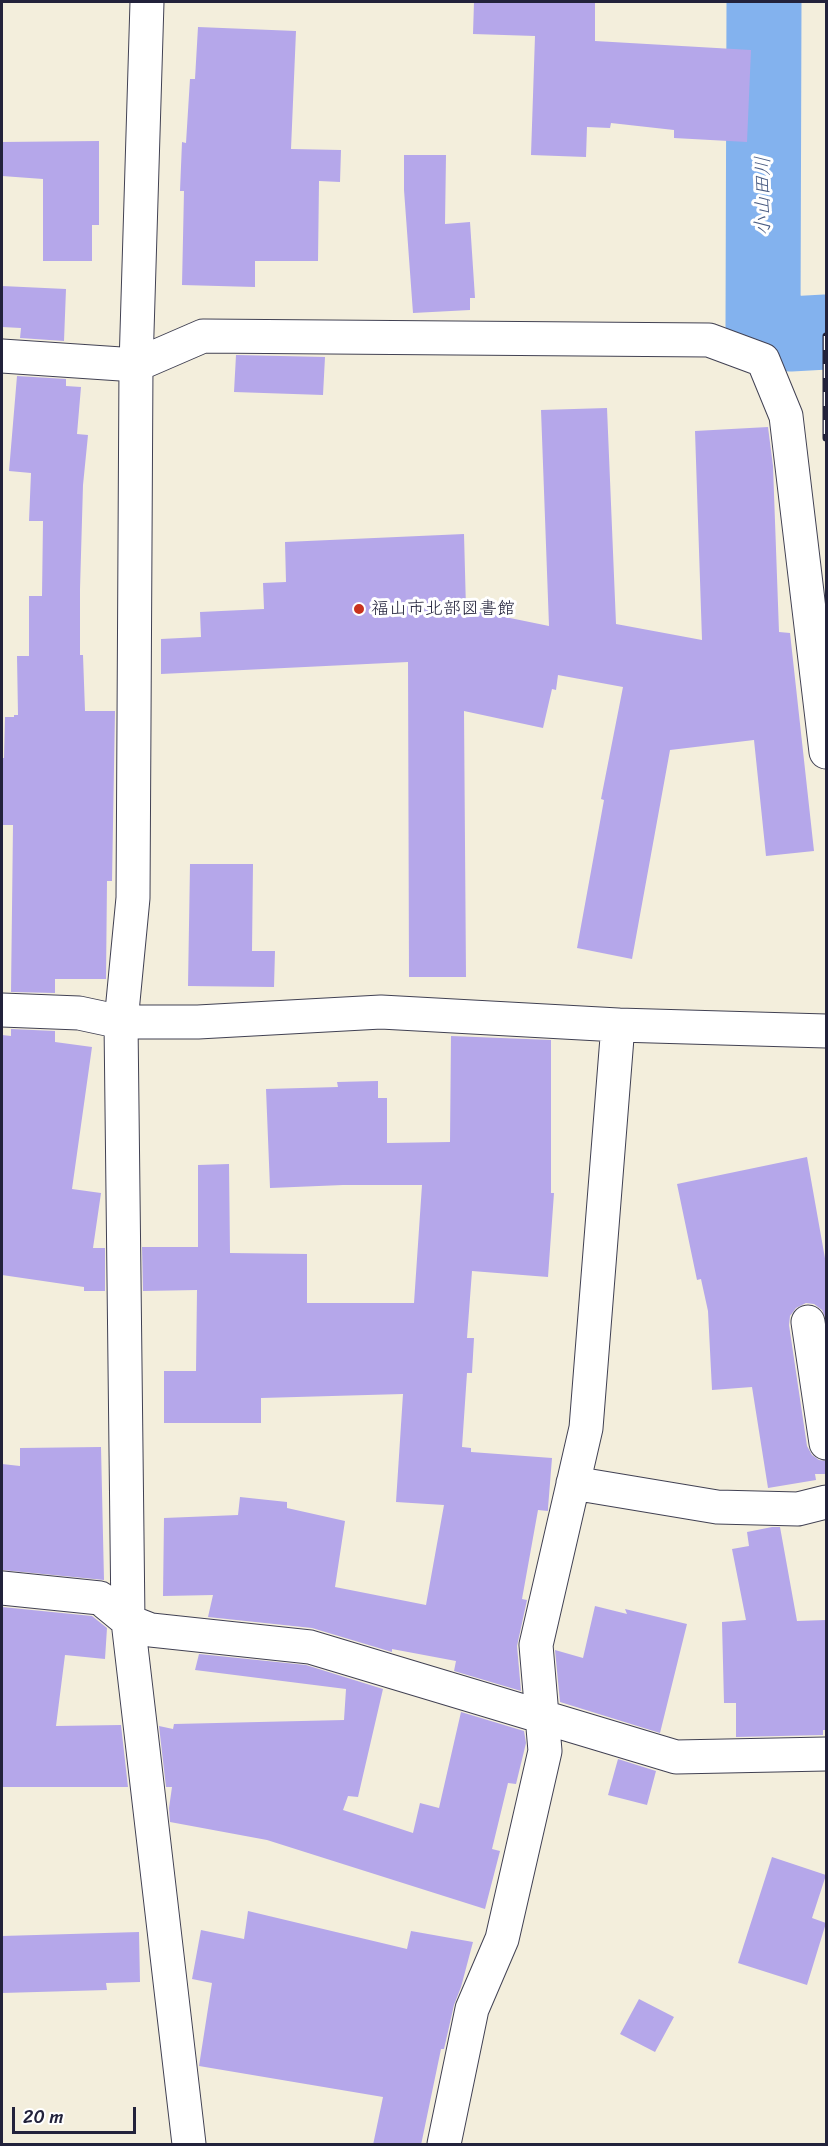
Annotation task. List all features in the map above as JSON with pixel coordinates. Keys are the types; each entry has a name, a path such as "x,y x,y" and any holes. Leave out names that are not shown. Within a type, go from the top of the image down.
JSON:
{"street":[{"path":"147,2 136,365 133,898 121,1022 128,1621 189,2145"},
{"path":"2,356 136,365 203,336 709,340 763,360 786,416 826,752"},
{"path":"2,1010 79,1013 121,1022 198,1022 381,1012 618,1025 826,1031"},
{"path":"444,2145 472,2009 502,1939 545,1751 536,1645 586,1428 618,1025"},
{"path":"808,1322 826,1443"},
{"path":"573,1483 717,1507 798,1509 826,1502"},
{"path":"2,1588 100,1599 128,1621 151,1630 310,1647 676,1757 826,1754"}],"building":[{"path":"474,2 595,2 595,41 751,50 747,142 674,138 674,130 611,123 610,128 587,127 586,157 531,155 535,36 473,34"},
{"path":"198,27 296,31 291,149 341,150 340,182 319,181 318,261 255,261 255,287 182,285 184,191 180,191 182,142 186,143 190,79 195,79"},
{"path":"99,141 99,225 92,225 92,261 43,261 43,179 2,176 2,142"},
{"path":"404,155 446,155 445,224 470,222 475,298 470,298 470,310 413,313 404,190"},
{"path":"2,286 66,289 64,341 20,338 21,328 2,327"},
{"path":"236,355 325,357 323,395 234,392"},
{"path":"17,376 66,379 66,386 81,387 77,434 88,435 83,485 80,589 80,655 83,655 85,711 115,711 112,881 107,881 106,979 55,979 55,993 11,992 13,825 2,825 2,758 4,758 5,717 18,715 17,656 29,656 29,596 42,596 43,521 29,521 31,473 9,471"},
{"path":"607,408 616,624 702,640 695,431 768,427 773,466 779,632 790,633 814,851 766,856 754,740 670,750 632,959 577,948 604,800 601,799 623,687 558,675 556,690 552,689 543,728 464,711 466,977 409,977 408,662 161,674 161,639 201,637 200,612 264,609 263,583 286,582 285,542 464,534 466,609 549,626 541,410"},
{"path":"190,864 253,864 252,951 275,951 274,987 188,986"},
{"path":"11,1029 55,1031 55,1042 92,1047 72,1189 101,1193 93,1248 105,1248 105,1291 84,1291 84,1287 2,1275 2,1035 11,1036"},
{"path":"451,1036 551,1040 551,1193 554,1193 548,1277 472,1271 467,1338 474,1338 472,1373 467,1373 462,1447 471,1448 471,1452 552,1458 548,1511 538,1510 522,1599 527,1600 517,1646 521,1691 454,1671 456,1661 392,1649 392,1652 312,1628 208,1617 213,1595 163,1596 164,1518 238,1515 240,1497 287,1502 287,1508 345,1521 335,1587 426,1605 444,1505 396,1502 403,1394 261,1398 261,1423 164,1423 164,1371 196,1371 197,1290 143,1291 142,1247 198,1247 198,1165 229,1164 230,1253 307,1254 307,1303 414,1303 422,1185 270,1188 266,1089 338,1087 337,1082 378,1081 378,1098 387,1098 387,1143 450,1142"},
{"path":"807,1157 826,1264 826,1319 822,1310 814,1304 806,1303 796,1308 790,1316 789,1325 807,1446 812,1455 819,1460 826,1461 826,1474 815,1474 816,1480 768,1488 752,1387 712,1390 708,1311 701,1279 697,1280 677,1184"},
{"path":"101,1447 104,1580 2,1570 2,1464 20,1466 20,1448"},
{"path":"780,1527 797,1621 826,1620 826,1730 823,1730 823,1735 736,1737 736,1703 724,1703 722,1622 746,1620 732,1549 749,1546 747,1532"},
{"path":"595,1606 627,1614 625,1609 687,1624 660,1733 560,1702 555,1650 583,1658"},
{"path":"2,1607 92,1616 107,1628 105,1659 65,1655 56,1726 121,1725 128,1787 2,1787"},
{"path":"199,1654 306,1665 383,1689 358,1797 348,1796 343,1810 413,1833 420,1803 439,1808 461,1712 524,1731 526,1743 516,1784 508,1783 492,1849 500,1851 485,1909 267,1840 170,1822 172,1787 166,1787 159,1726 173,1729 174,1724 344,1720 346,1689 195,1670"},
{"path":"618,1759 656,1771 647,1805 608,1795"},
{"path":"772,1857 826,1875 812,1918 826,1923 807,1985 738,1963"},
{"path":"248,1911 407,1949 411,1931 473,1942 454,2005 444,2049 441,2049 421,2145 373,2145 383,2097 199,2066 212,1983 192,1979 201,1930 244,1939"},
{"path":"139,1932 140,1982 106,1983 107,1990 2,1993 2,1936"},
{"path":"639,1999 674,2017 655,2052 620,2034"}],"waterway":[{"name":"小山田川","path":"764,2 763,326 790,334 826,332"}],"railway":[{"path":"826,336 826,438"}],"place":[{"name":"福山市北部図書館","path":"359,609"}]}
